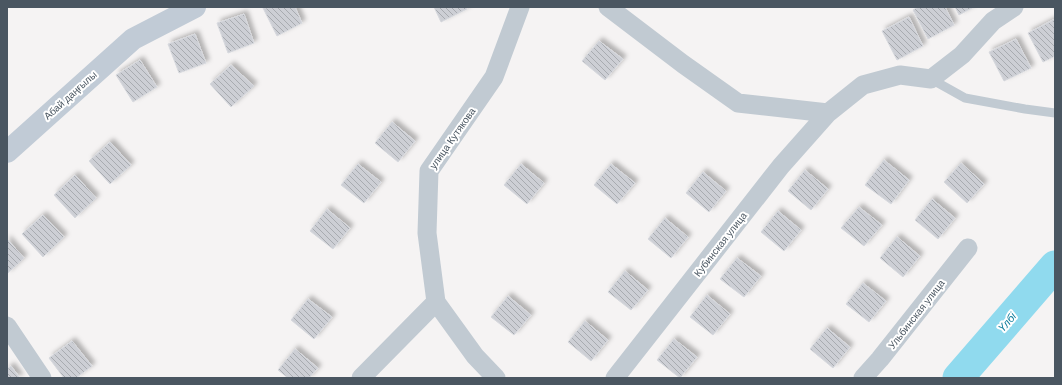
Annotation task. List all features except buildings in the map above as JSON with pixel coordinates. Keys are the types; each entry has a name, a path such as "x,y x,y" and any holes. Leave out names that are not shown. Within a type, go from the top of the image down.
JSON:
{"main road":[{"name":"Абай даңғылы","path":"7,152 132,38 195,7"}],"street":[{"name":"улица Кутякова","path":"496,378 475,356 436,302 427,233 429,172 494,77 520,7"},
{"path":"608,7 683,64 738,103 828,113"},
{"path":"931,79 962,55 994,21 1014,7"},
{"name":"Кубинская улица","path":"615,378 781,166 828,113 863,85 900,75 931,79"},
{"name":"Ульбинская улица","path":"863,378 880,359 968,248"},
{"path":"361,378 436,302"},
{"path":"7,326 42,378"}],"lane":[{"path":"931,79 966,98 1025,110 1055,113"}],"waterway":[{"name":"Үлбі","path":"958,378 1055,266"}]}
